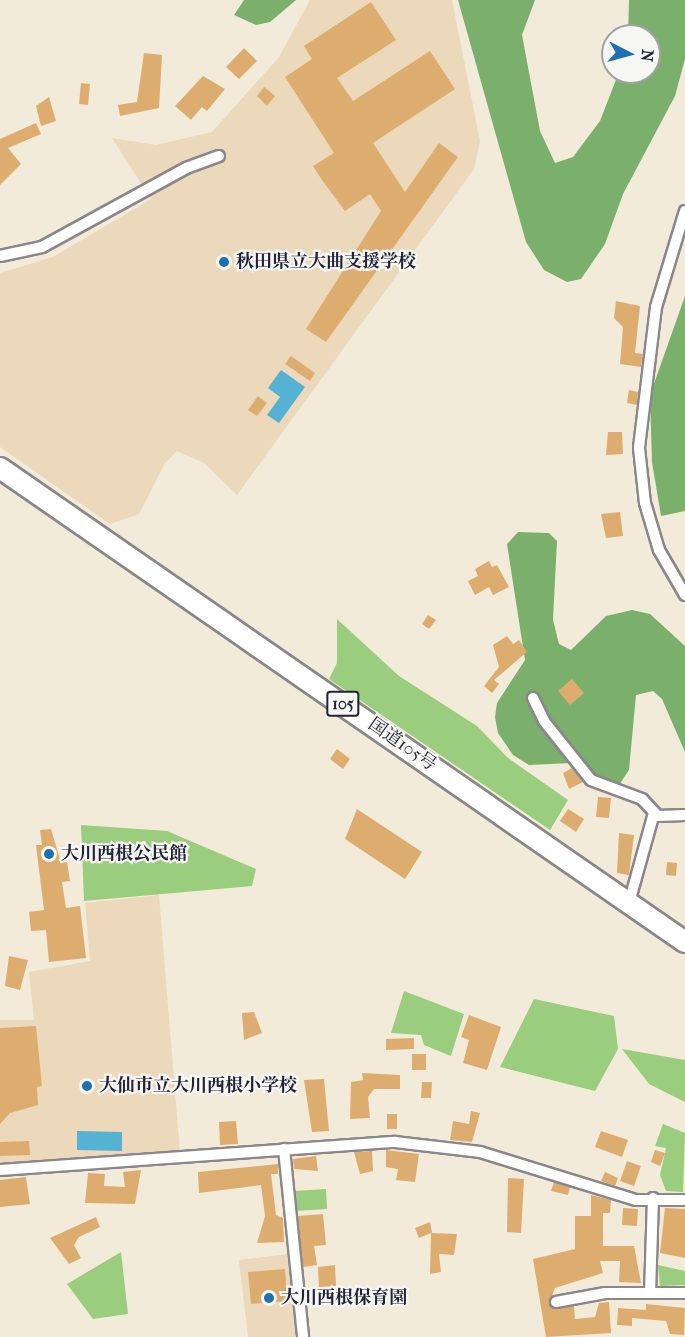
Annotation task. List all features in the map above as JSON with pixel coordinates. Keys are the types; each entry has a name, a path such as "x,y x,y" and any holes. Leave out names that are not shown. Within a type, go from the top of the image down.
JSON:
{"highway":[{"name":"国道105号","path":"0,468 685,942"}],"street":[{"path":"0,256 42,247 186,168 219,156"},
{"path":"685,211 652,325 639,448 645,503 659,550 685,595"},
{"path":"533,698 585,775 642,799 654,813 669,819 685,815"},
{"path":"629,903 654,813"},
{"path":"0,1170 395,1142 480,1152 565,1174 615,1195 685,1200"},
{"path":"284,1149 303,1337"},
{"path":"650,1293 653,1198"},
{"path":"556,1302 605,1293 685,1293"}],"shaded area":[{"name":"秋田県立大曲支援学校","path":"310,0 452,0 480,141 474,169 237,495 204,463 177,451 165,463 139,514 110,524 0,447 0,273 53,257 151,199 112,138 156,145 212,132 279,57"},
{"name":"大仙市立大川西根小学校","path":"159,895 180,1153 0,1163 0,1020 34,1020 29,972 90,961 85,903"},
{"name":"大川西根保育園","path":"289,1254 298,1337 248,1337 239,1260"}],"green space":[{"path":"244,0 296,0 270,22 256,25 234,15"},
{"path":"458,0 535,0 522,35 540,131 555,163 573,157 600,121 614,84 661,84 661,24 628,24 629,0 685,0 685,59 675,96 623,194 605,244 581,279 567,282 544,270 526,242"},
{"path":"685,296 685,511 661,516 652,462 650,395"},
{"path":"518,532 549,533 557,541 553,620 559,644 571,650 606,616 632,610 650,614 685,646 685,752 662,699 653,691 636,695 629,770 615,791 571,763 529,765 513,755 498,733 495,717 497,703 525,660 507,544"},
{"path":"337,619 399,676 477,726 508,758 568,800 550,830 329,679 337,663"},
{"path":"81,825 167,831 256,869 252,886 84,901"},
{"path":"404,991 464,1014 451,1056 424,1045 421,1035 391,1033"},
{"path":"534,999 614,1016 618,1049 595,1091 500,1067"},
{"path":"622,1049 685,1060 685,1102 649,1084"},
{"path":"663,1124 685,1133 683,1192 666,1191 660,1175 666,1148 655,1146"},
{"path":"326,1189 327,1209 295,1211 294,1191"},
{"path":"121,1252 128,1314 93,1319 67,1284"},
{"path":"658,1265 685,1271 685,1285 660,1286"}],"water":[{"path":"281,370 305,387 279,423 267,415 280,397 268,388"},
{"path":"77,1131 122,1132 122,1151 77,1150"}],"building":[{"path":"371,2 396,40 337,78 353,101 430,51 455,89 373,143 405,192 439,143 458,157 326,342 306,329 381,211 370,194 345,211 322,180 313,166 334,153 285,77 312,59 304,46"},
{"path":"244,48 257,61 239,79 226,67"},
{"path":"144,53 162,55 159,108 120,116 118,105 137,102"},
{"path":"203,76 225,89 207,111 202,107 191,120 175,106"},
{"path":"81,83 90,84 88,105 79,104"},
{"path":"264,87 275,96 267,106 257,96"},
{"path":"49,97 56,121 41,126 36,106"},
{"path":"36,123 41,134 8,148 21,164 0,185 0,139"},
{"path":"616,301 640,306 635,353 643,354 641,367 620,364 623,327 614,318"},
{"path":"291,356 315,373 310,381 285,364"},
{"path":"629,390 638,392 637,405 627,403"},
{"path":"258,396 267,403 257,416 248,410"},
{"path":"608,432 622,432 623,454 606,455"},
{"path":"620,512 623,536 606,538 601,514"},
{"path":"489,561 492,567 497,565 509,587 493,595 489,587 475,595 468,581 478,576 475,569"},
{"path":"428,615 436,620 429,629 422,624"},
{"path":"507,636 513,644 519,640 527,652 494,680 499,684 492,693 484,686 499,667 493,645"},
{"path":"572,679 584,693 570,705 558,691"},
{"path":"337,749 350,759 343,769 330,759"},
{"path":"572,768 583,782 569,789 563,773"},
{"path":"598,797 611,798 609,818 596,817"},
{"path":"357,809 422,852 405,879 345,839"},
{"path":"568,809 584,819 576,832 560,821"},
{"path":"51,829 61,863 67,862 70,881 62,882 66,908 80,906 86,958 49,962 46,930 31,931 29,912 44,910 36,845 42,845 40,830"},
{"path":"619,833 634,835 629,875 617,873"},
{"path":"667,862 677,863 676,876 666,875"},
{"path":"9,956 28,960 20,990 5,986"},
{"path":"254,1012 262,1033 244,1040 242,1013"},
{"path":"469,1015 501,1027 487,1070 463,1063 469,1040 461,1037"},
{"path":"36,1026 42,1086 37,1087 38,1105 10,1113 0,1124 0,1028"},
{"path":"414,1038 414,1049 386,1050 386,1039"},
{"path":"412,1054 426,1054 426,1070 412,1070"},
{"path":"362,1073 400,1075 400,1089 374,1089 368,1097 370,1118 350,1119 351,1082 363,1080"},
{"path":"324,1079 329,1131 312,1132 304,1080"},
{"path":"422,1082 432,1082 431,1098 421,1098"},
{"path":"471,1111 480,1113 472,1142 450,1140 453,1121 469,1124"},
{"path":"387,1114 397,1114 397,1129 387,1129"},
{"path":"236,1121 238,1144 220,1145 219,1122"},
{"path":"601,1131 628,1140 622,1157 595,1147"},
{"path":"29,1141 30,1155 0,1156 0,1142"},
{"path":"386,1150 419,1154 415,1182 396,1180 398,1169 386,1167"},
{"path":"655,1150 665,1153 660,1166 651,1162"},
{"path":"372,1151 373,1171 360,1174 354,1152"},
{"path":"316,1156 318,1171 294,1169 293,1159"},
{"path":"627,1161 641,1166 634,1186 620,1181"},
{"path":"278,1164 278,1174 271,1174 276,1215 283,1218 284,1242 257,1243 265,1216 261,1185 199,1193 198,1172"},
{"path":"141,1170 135,1204 85,1203 88,1173 105,1174 104,1186 125,1187 123,1172"},
{"path":"605,1172 618,1178 615,1186 601,1181"},
{"path":"26,1177 30,1204 0,1207 0,1180"},
{"path":"508,1178 524,1179 521,1233 507,1232"},
{"path":"554,1182 570,1187 568,1195 551,1191"},
{"path":"591,1195 611,1200 610,1213 603,1213 603,1246 634,1246 641,1283 619,1282 620,1261 600,1261 603,1273 555,1288 549,1303 554,1309 574,1306 575,1319 595,1317 599,1303 609,1302 611,1333 546,1337 533,1259 575,1249 575,1216 591,1216"},
{"path":"623,1208 638,1209 637,1226 622,1225"},
{"path":"665,1208 685,1209 685,1258 660,1253"},
{"path":"323,1214 326,1245 314,1246 317,1265 303,1267 298,1216"},
{"path":"96,1217 100,1227 79,1237 74,1245 81,1258 69,1264 50,1238"},
{"path":"430,1222 432,1233 457,1234 454,1255 439,1254 441,1272 430,1274 431,1233 419,1238 415,1228"},
{"path":"335,1265 336,1286 319,1287 318,1267"},
{"path":"285,1269 287,1301 251,1304 248,1272"},
{"path":"646,1304 685,1308 684,1335 670,1334 666,1321 632,1318 632,1326 617,1325 618,1308 646,1310"}],"place":[{"name":"秋田県立大曲支援学校","path":"224,262"},
{"name":"大川西根公民館","path":"49,854"},
{"name":"大仙市立大川西根小学校","path":"87,1086"},
{"name":"大川西根保育園","path":"269,1298"}]}
